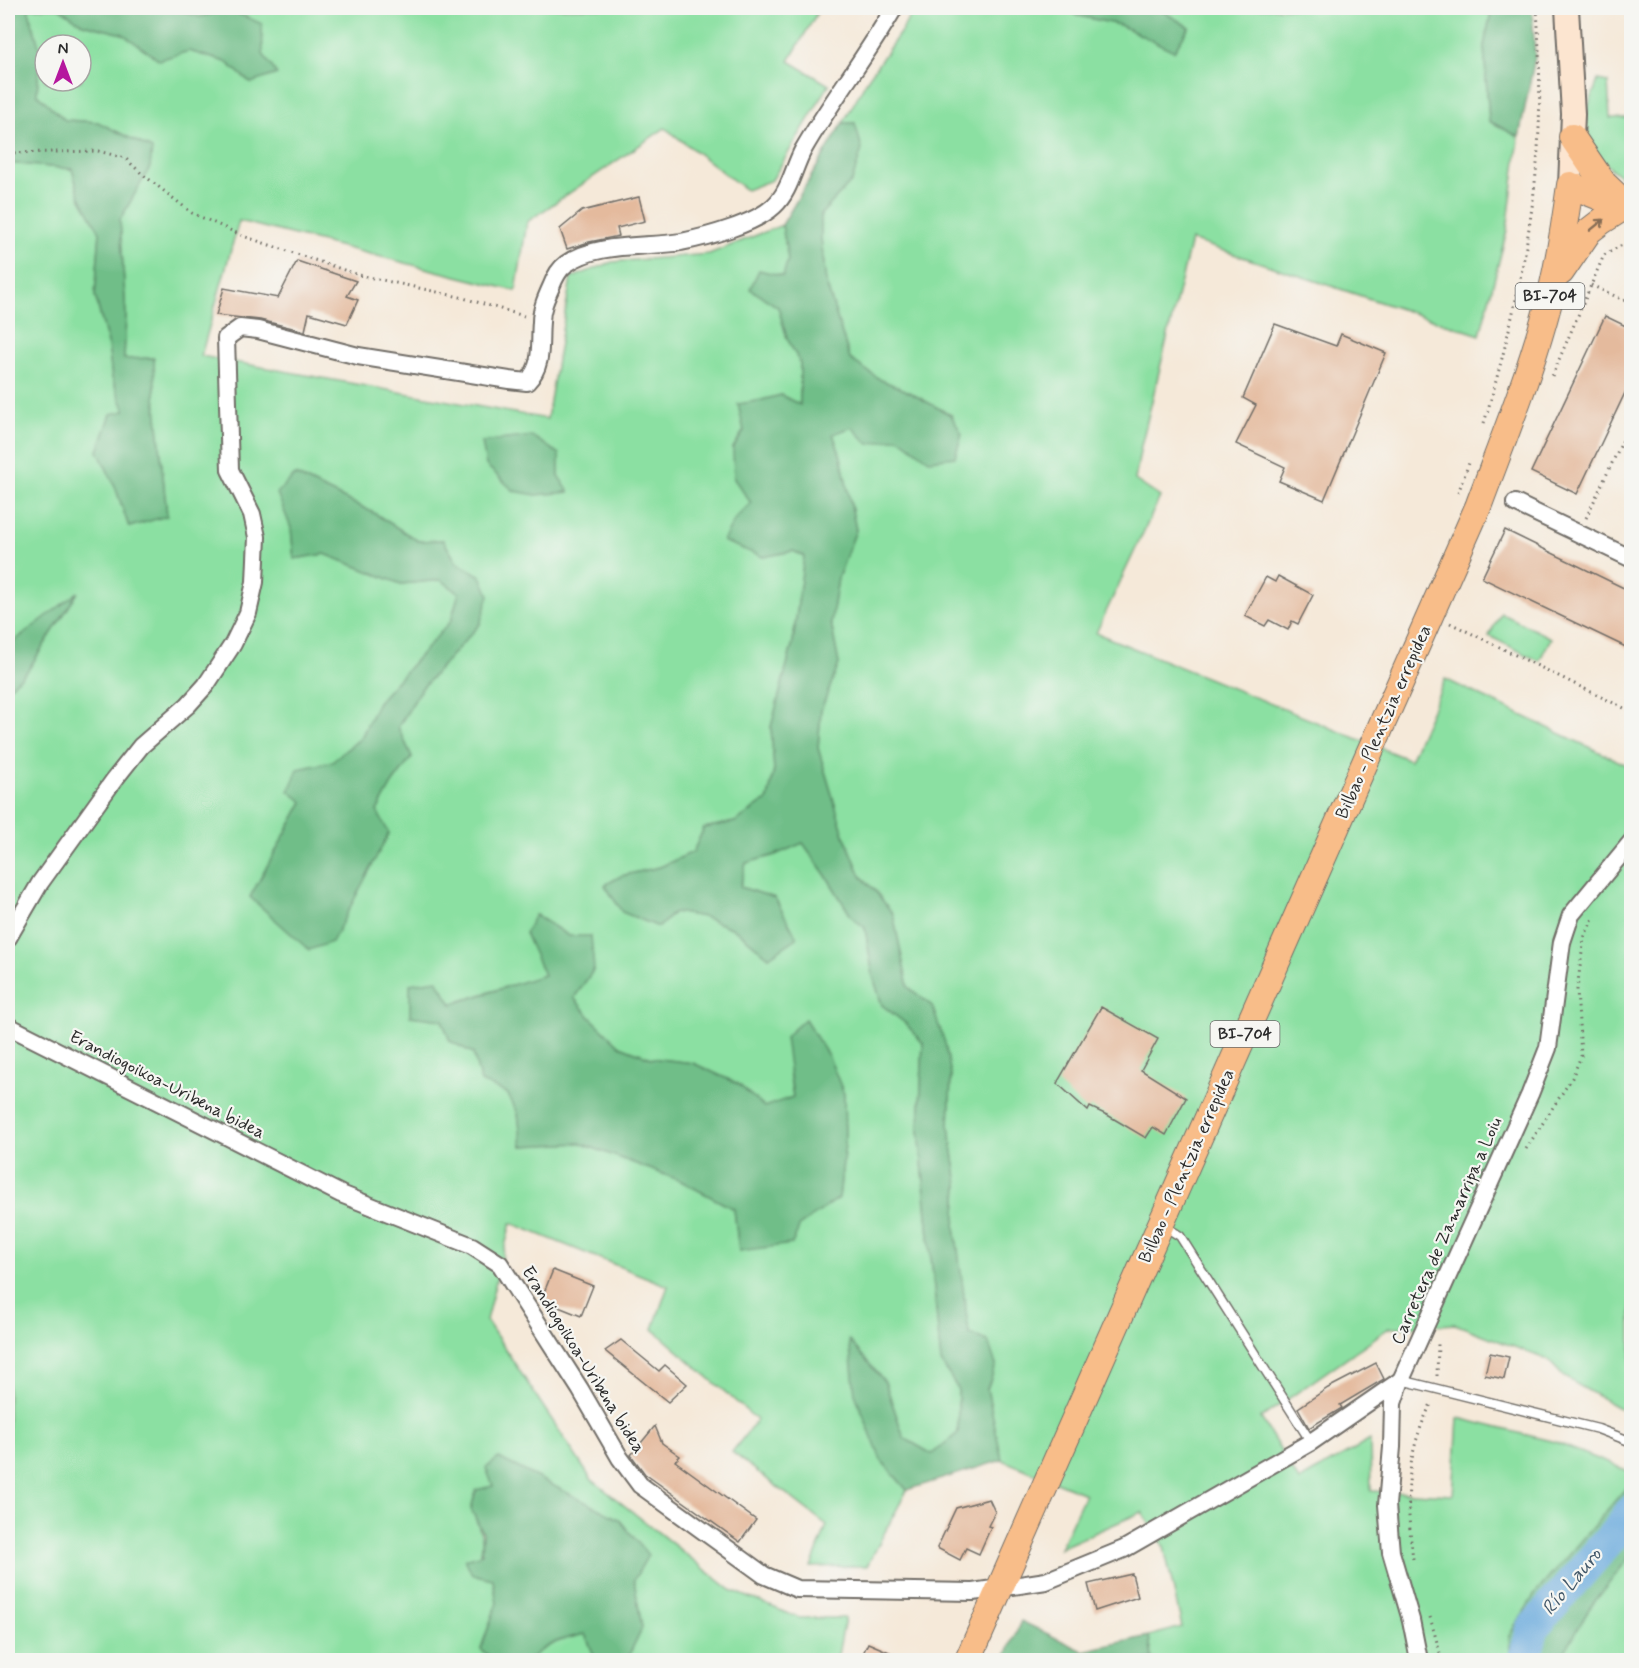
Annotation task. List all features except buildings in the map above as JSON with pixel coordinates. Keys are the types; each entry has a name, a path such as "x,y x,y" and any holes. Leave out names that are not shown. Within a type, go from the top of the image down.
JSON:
{"main road":[{"path":"1566,8 1570,52 1572,137 1570,184 1629,209"},
{"path":"1572,137 1604,184 1629,209"},
{"name":"BI-704","path":"1516,405 1545,319 1561,247 1570,184"},
{"path":"1552,285 1589,231 1602,221 1629,209"},
{"name":"Bilbao - Plentzia errepidea","path":"968,1660 1452,570 1516,405"}],"street":[{"path":"8,938 40,884 114,780 141,746 188,705 206,685 233,644 248,614 255,582 257,537 252,514 230,470 226,338 240,328 258,330 358,356 527,382 535,374 541,346 541,320 544,303 555,278 564,265 589,251 682,242 759,217 774,206 787,190 802,153 832,103 894,8"},
{"path":"1515,503 1632,560"},
{"name":"Carretera de Zamarripa a Loiu","path":"1419,1660 1411,1620 1391,1552 1387,1505 1393,1402 1548,1048 1562,942 1571,915 1632,841"},
{"name":"Erandiogoikoa-Uribena bidea","path":"8,1026 341,1194 472,1246 500,1264 639,1485 764,1575 797,1589 973,1592 1046,1581 1124,1549 1311,1442 1401,1380"}],"lane":[{"path":"1161,1224 1180,1236 1311,1442"},
{"path":"1401,1380 1598,1429 1632,1442"}],"path":[{"path":"1483,428 1505,350 1532,207 1537,161 1540,60 1537,8"},
{"path":"8,153 98,151 125,158 192,213 243,236 359,275 460,297 541,320"},
{"path":"1547,385 1604,255 1620,246 1632,244"},
{"path":"1590,285 1632,304"},
{"path":"1492,396 1516,405"},
{"path":"1578,534 1632,421"},
{"path":"1457,497 1472,457"},
{"path":"1450,623 1632,712"},
{"path":"1520,1157 1572,1078 1581,1056 1577,989 1580,965 1584,938 1594,916 1601,908"},
{"path":"1413,1560 1407,1513 1410,1467 1419,1434 1439,1390 1436,1358 1439,1337"},
{"path":"1429,1612 1440,1653 1439,1660"}],"green space":[{"path":"8,8 28,8 35,33 33,33 33,93 37,93 65,120 98,122 152,149 150,167 120,220 126,315 124,359 154,358 155,396 167,516 129,527 115,486 98,451 111,414 125,411 112,378 108,343 95,296 100,232 80,197 72,169 8,163"},
{"path":"28,8 59,8 83,24 123,34 159,59 189,51 226,62 251,83 228,9 200,17 171,8 820,8 789,61 829,85 772,180 746,190 665,128 527,222 516,291 239,221 201,356 547,419 571,278 612,262 709,254 782,225 788,259 778,307 787,338 800,363 800,405 781,395 762,400 733,448 751,503 735,519 763,557 793,551 804,556 793,642 771,727 774,770 768,799 735,822 704,828 693,852 660,867 621,876 605,885 622,912 659,927 674,912 704,917 736,930 769,957 775,898 740,887 746,863 775,855 803,842 851,916 865,928 873,976 882,1005 905,1023 923,1043 919,1130 941,1362 958,1389 958,1433 932,1454 904,1438 885,1382 874,1440 881,1460 907,1490 867,1566 811,1567 827,1525 732,1452 757,1420 653,1329 668,1286 511,1223 486,1320 591,1479 731,1590 799,1618 845,1618 837,1660 629,1660 642,1628 634,1580 494,1487 471,1509 482,1541 482,1548 473,1574 493,1579 497,1603 481,1648 493,1660 8,1660 8,689 28,670 77,594 8,646 8,163 72,169 80,197 100,232 95,296 108,343 112,378 126,411 98,451 115,486 129,527 167,515 155,396 154,358 124,359 126,315 120,220 150,167 98,122 65,120 37,94 93,93 93,33 35,33","holes":["506,440 558,454 559,477 482,442","295,475 374,513 418,541 443,540 457,563 481,576 480,624 422,688 398,727 412,757 392,784 377,811 250,897 303,802 331,762 361,738 378,702 451,621 459,593 441,580 401,584 325,554 294,559 291,528","536,915 569,936 594,969 574,998 620,1046 651,1058 693,1063 738,1084 764,1107 793,1097 789,1072 844,1094 845,1143 839,1198 779,1237 739,1251 734,1209 679,1180 580,1143 522,1146 518,1113 507,1093 481,1082 473,1053 450,1041 442,1020 451,1004 545,975 536,954"]},
{"path":"59,8 171,8 200,17 228,9 262,24 263,54 277,74 251,83 226,62 189,51 159,60 123,34 83,24"},
{"path":"914,8 1067,8 1076,15 1120,25 1174,50 1189,27 1157,8 1492,8 1484,46 1489,121 1519,137 1507,230 1480,335 1191,240 1141,446 1135,480 1160,497 1096,633 1410,760 1445,679 1631,767 1631,1415 1564,1377 1548,1360 1455,1324 1389,1328 1261,1418 1299,1481 1370,1440 1371,1491 1453,1495 1458,1418 1555,1442 1631,1472 1631,1482 1509,1636 1511,1660 1152,1660 1149,1636 1182,1627 1164,1547 1142,1512 1060,1548 1085,1494 1002,1460 987,1389 996,1365 969,1334 963,1298 955,1227 958,1185 949,1126 951,1075 932,1006 908,987 893,914 861,876 844,835 818,748 821,710 839,664 831,623 838,578 856,530 841,457 833,434 852,427 869,444 899,438 951,415 881,380 850,359 826,283 821,238 821,214 852,181 855,123 843,123 867,80 902,30"},
{"path":"1067,8 1157,8 1189,27 1174,51 1120,25 1075,15"},
{"path":"1492,8 1532,8 1535,57 1519,137 1489,121 1484,46"},
{"path":"1598,80 1608,82 1610,118 1631,118 1631,183 1612,170 1591,145 1586,124 1587,112"},
{"path":"843,123 855,123 862,149 852,181 821,214 821,238 826,283 850,359 881,380 951,415 962,434 955,457 929,460 899,438 869,444 852,427 833,434 841,457 856,530 838,578 831,623 839,664 821,710 818,748 844,835 861,876 893,914 908,987 932,1006 945,1043 951,1075 949,1126 958,1185 955,1227 969,1334 988,1341 996,1365 987,1389 1002,1460 907,1490 881,1460 855,1394 849,1340 885,1382 904,1438 932,1454 958,1433 958,1389 941,1362 919,1130 923,1043 905,1023 882,1005 873,976 865,928 851,916 803,843 775,855 746,863 740,887 775,898 797,938 769,957 736,930 704,917 674,912 659,927 622,912 605,885 621,876 660,867 693,852 704,828 735,822 768,799 774,770 771,727 793,642 804,556 793,551 763,557 723,541 735,519 751,503 734,479 733,448 744,431 738,404 781,395 800,405 800,363 787,338 778,307 750,289 759,270 783,276 788,259 782,225"},
{"path":"532,436 559,454 559,477 569,492 536,495 514,491 486,465 482,442"},
{"path":"295,475 374,513 418,541 443,540 457,563 481,576 489,595 480,624 422,688 398,727 412,757 392,784 377,811 389,833 332,942 309,950 250,897 303,802 289,791 298,769 331,762 361,738 378,702 451,621 459,593 441,580 401,584 325,554 294,559 291,528 277,493"},
{"path":"78,592 28,670 8,689 8,646"},
{"path":"1501,613 1551,638 1539,661 1489,636"},
{"path":"535,915 569,936 591,936 594,969 574,998 620,1046 651,1058 693,1063 738,1084 764,1107 793,1097 785,1037 805,1019 829,1057 844,1094 845,1143 839,1198 800,1225 792,1244 739,1251 734,1209 679,1180 580,1143 522,1146 518,1113 507,1093 481,1082 473,1053 450,1041 442,1020 410,1016 410,984 437,980 452,1004 544,975 525,933"},
{"path":"499,1458 619,1519 648,1555 634,1580 642,1628 629,1660 596,1660 585,1634 555,1642 529,1660 493,1660 481,1649 497,1603 493,1579 472,1574 465,1559 482,1554 483,1533 471,1509 476,1490 493,1486 486,1468"},
{"path":"1631,1482 1631,1550 1627,1560 1589,1609 1560,1660 1511,1660 1509,1636 1535,1594"},
{"path":"1627,1560 1631,1563 1631,1660 1560,1660 1589,1608"},
{"path":"1021,1621 1083,1651 1149,1636 1152,1660 1004,1660"},
{"path":"585,1634 596,1660 529,1660 555,1643"}],"waterway":[{"name":"Río Lauro","path":"1527,1660 1525,1657 1533,1628 1622,1525 1632,1510"}]}
